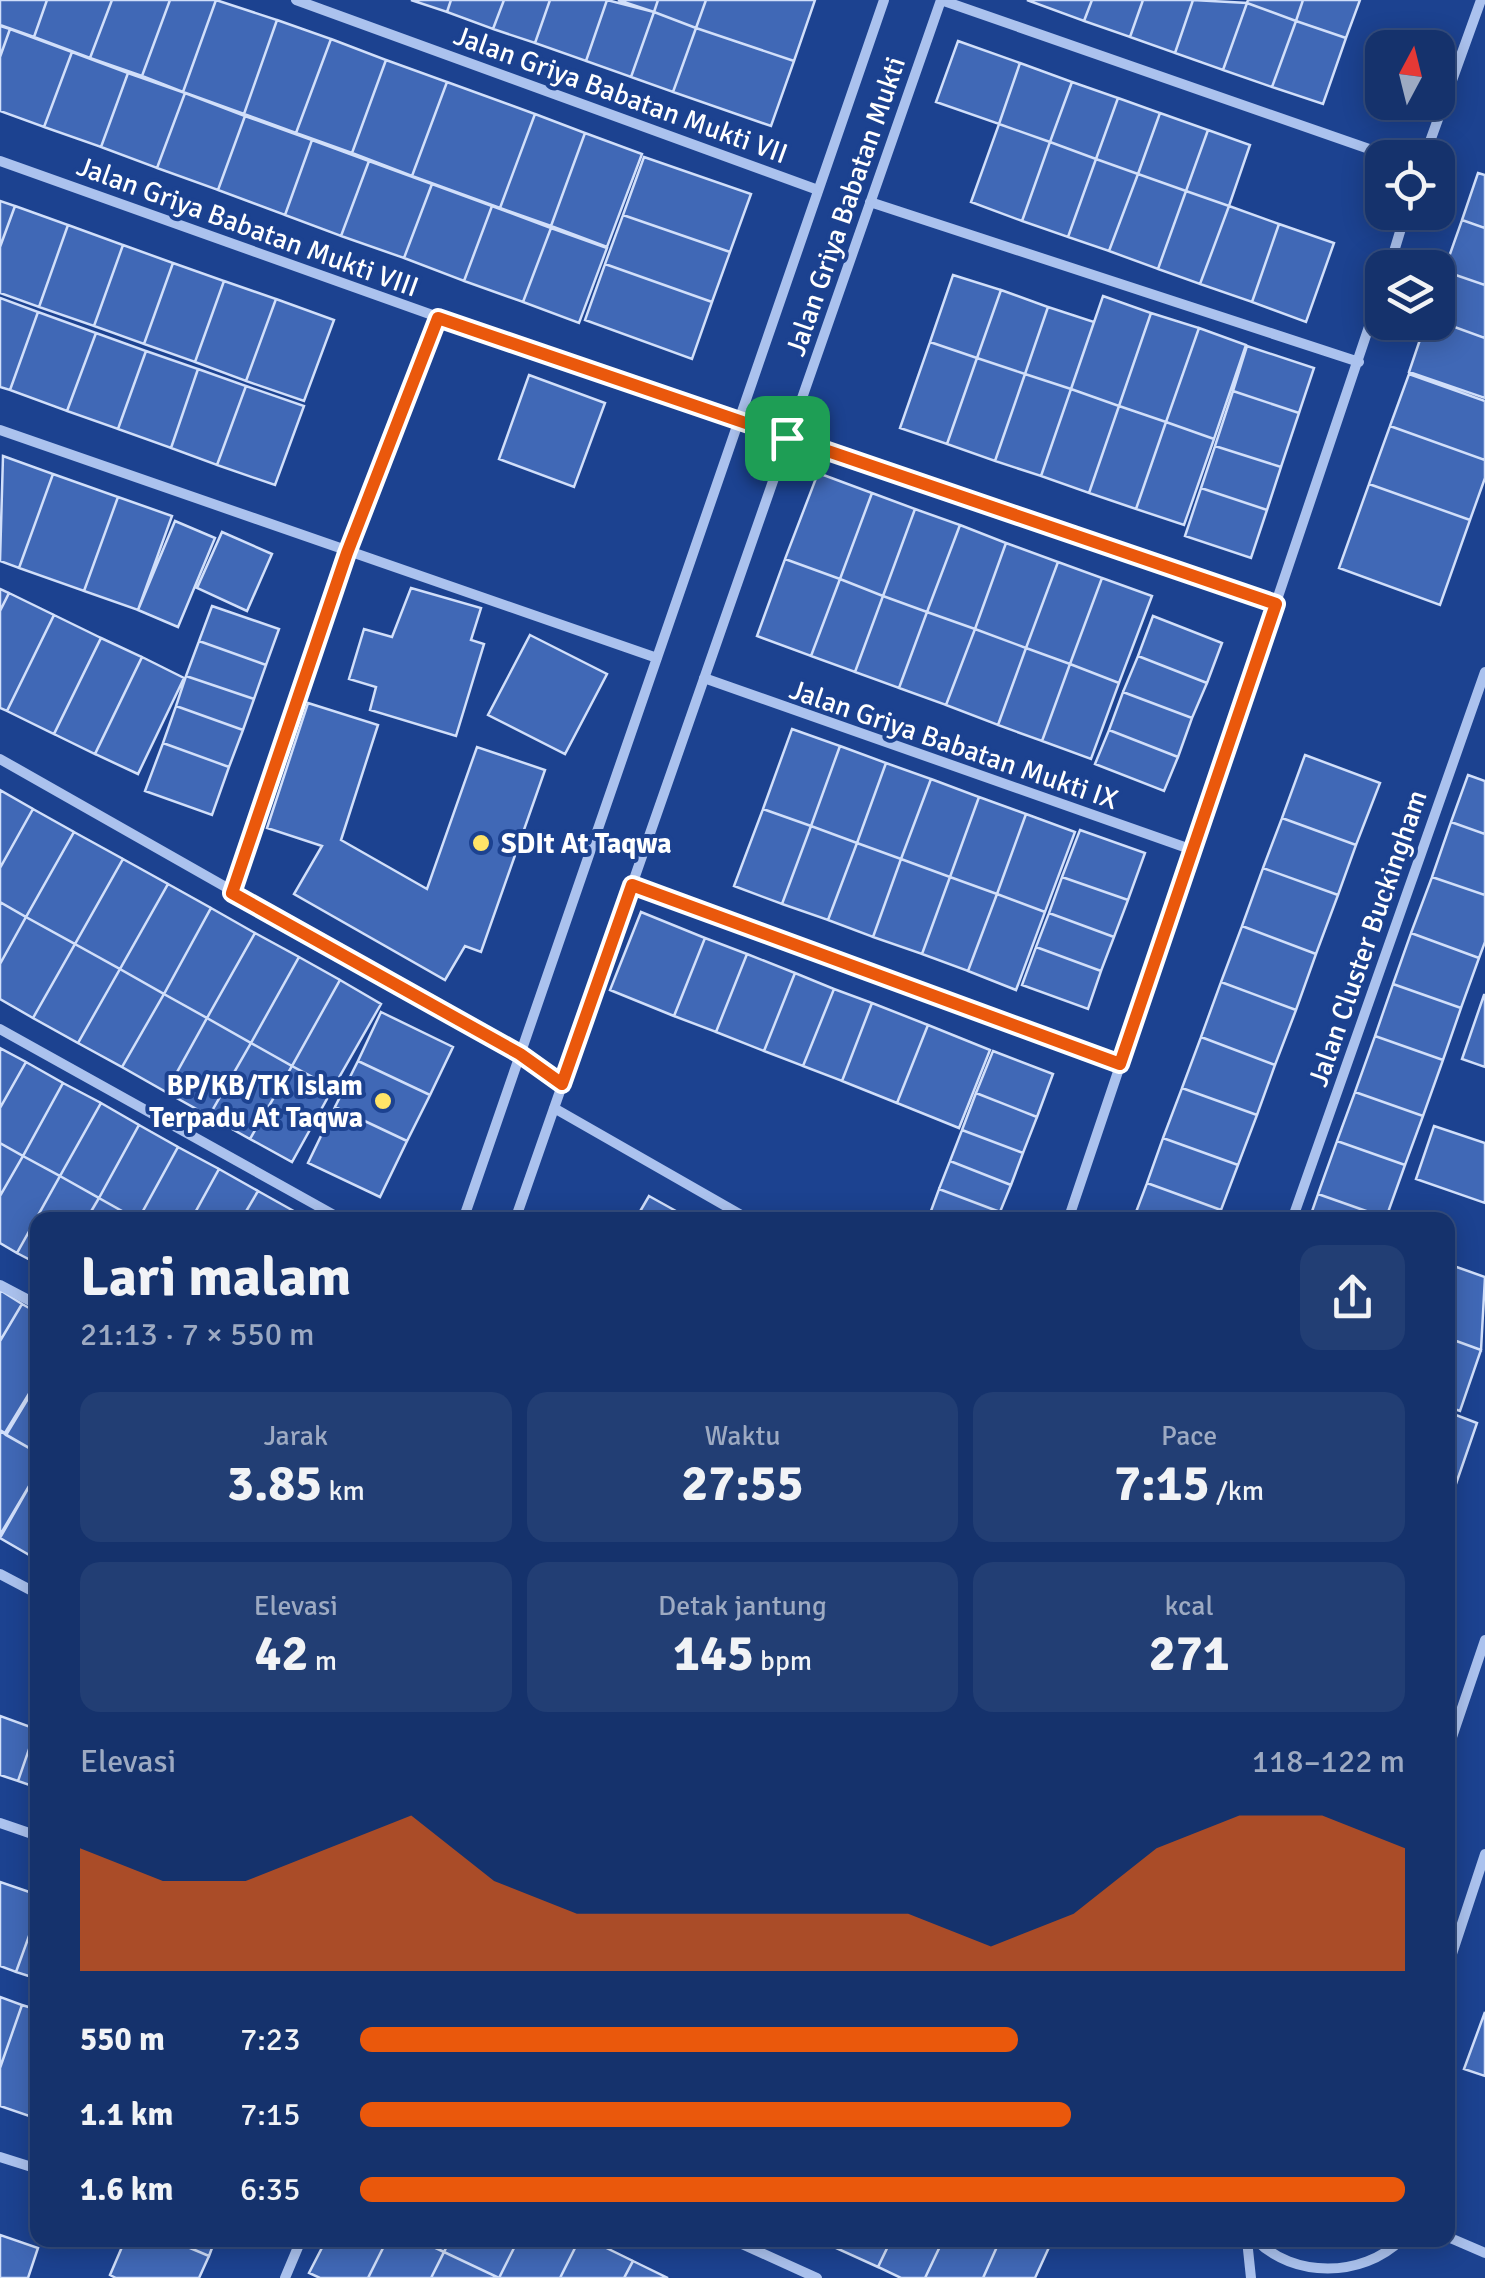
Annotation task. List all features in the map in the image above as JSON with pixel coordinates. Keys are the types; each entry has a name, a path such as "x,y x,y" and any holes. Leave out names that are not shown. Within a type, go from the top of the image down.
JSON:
{"street":[{"name":"Jalan Griya Babatan Mukti VII","path":"296,0 818,190"},
{"name":"Jalan Griya Babatan Mukti","path":"466,1212 884,0"},
{"name":"Jalan Griya Babatan Mukti","path":"518,1212 941,0"},
{"path":"941,0 1365,148"},
{"path":"1430,140 1480,0"},
{"name":"Jalan Griya Babatan Mukti VIII","path":"0,161 438,318 1276,604"},
{"path":"870,202 1359,362"},
{"path":"232,893 347,553 438,318"},
{"path":"1071,1212 1190,849 1366,340"},
{"path":"0,430 657,658"},
{"name":"Jalan Cluster Buckingham","path":"1295,1212 1482,695 1485,672"},
{"name":"Jalan Griya Babatan Mukti IX","path":"704,678 1190,849"},
{"path":"0,759 520,1054 562,1084"},
{"path":"632,885 1120,1064"},
{"path":"0,1030 329,1212"},
{"path":"554,1108 736,1212"},
{"path":"0,1285 30,1301"},
{"path":"0,1574 30,1590"},
{"path":"1455,1728 1485,1640"},
{"path":"0,1823 30,1833"},
{"path":"1455,1945 1485,1854"},
{"path":"0,2157 30,2166"},
{"path":"1455,2240 1485,2253"},
{"path":"285,2278 297,2247"},
{"path":"748,2247 817,2278"},
{"path":"1248,2247 1251,2278"},
{"path":"1264,2247 1282,2262 1307,2272 1334,2274 1361,2268"},
{"path":"1348,2278 1391,2247"}],"building":[{"path":"0,0 47,0 34,37 0,25"},
{"path":"47,0 112,0 90,58 34,37"},
{"path":"112,0 170,0 142,76 90,58"},
{"path":"170,0 216,0 183,92 142,76"},
{"path":"216,0 277,20 244,114 183,92"},
{"path":"411,0 451,0 447,12"},
{"path":"451,0 504,0 493,29 447,12"},
{"path":"504,0 550,0 535,43 493,29"},
{"path":"550,0 607,0 586,61 535,43"},
{"path":"607,0 654,12 631,77 586,61"},
{"path":"618,0 658,0 654,12"},
{"path":"658,0 706,0 696,28 654,12"},
{"path":"706,0 815,0 794,61 696,28"},
{"path":"1027,0 1092,0 1084,21"},
{"path":"1092,0 1143,0 1130,37 1084,21"},
{"path":"1143,0 1193,0 1175,53 1130,37"},
{"path":"1193,0 1247,3 1223,70 1175,53"},
{"path":"1303,0 1296,21 1247,3"},
{"path":"1303,0 1360,0 1346,38 1296,21"},
{"path":"1247,3 1296,21 1272,87 1223,70"},
{"path":"654,12 696,28 673,92 631,77"},
{"path":"277,20 331,39 296,133 244,114"},
{"path":"1296,21 1346,38 1323,104 1272,87"},
{"path":"0,26 10,29 0,57"},
{"path":"696,28 794,61 771,126 673,92"},
{"path":"10,29 72,52 44,127 0,111 0,57"},
{"path":"331,39 386,60 352,153 296,133"},
{"path":"958,41 1020,63 999,124 936,102"},
{"path":"72,52 128,73 101,147 44,127"},
{"path":"386,60 447,82 412,176 352,153"},
{"path":"1020,63 1072,82 1050,142 999,124"},
{"path":"128,73 185,93 157,168 101,147"},
{"path":"447,82 535,114 500,208 412,176"},
{"path":"1072,82 1118,98 1096,159 1050,142"},
{"path":"185,93 245,116 218,190 157,168"},
{"path":"1118,98 1160,113 1138,174 1096,159"},
{"path":"1160,113 1208,130 1186,191 1138,174"},
{"path":"535,114 585,133 551,226 500,208"},
{"path":"245,116 312,140 285,215 218,190"},
{"path":"999,124 1050,142 1022,221 971,202"},
{"path":"1208,130 1250,145 1229,206 1186,191"},
{"path":"585,133 642,154 607,247 551,226"},
{"path":"312,140 369,161 341,236 285,215"},
{"path":"1050,142 1096,159 1068,237 1022,221"},
{"path":"644,157 751,194 730,252 623,215"},
{"path":"1096,159 1138,174 1109,251 1068,237"},
{"path":"369,161 432,184 404,258 341,236"},
{"path":"1478,173 1485,175 1485,228 1462,220"},
{"path":"1138,174 1186,191 1158,269 1109,251"},
{"path":"432,184 492,206 464,281 404,258"},
{"path":"1186,191 1229,206 1200,284 1158,269"},
{"path":"0,201 15,206 0,247"},
{"path":"15,206 68,225 39,307 0,293 0,247"},
{"path":"492,206 551,228 523,302 464,281"},
{"path":"1229,206 1279,224 1252,302 1200,284"},
{"path":"623,215 730,252 712,302 605,264"},
{"path":"1462,220 1485,228 1485,285 1455,275 1455,250 1451,250"},
{"path":"1279,224 1334,243 1306,322 1252,302"},
{"path":"68,225 123,245 94,326 39,307"},
{"path":"551,228 607,248 579,323 523,302"},
{"path":"123,245 173,263 144,344 94,326"},
{"path":"173,263 224,281 195,362 144,344"},
{"path":"605,264 712,302 692,359 585,320"},
{"path":"953,275 1001,290 977,358 930,342"},
{"path":"1455,275 1485,285 1485,338 1455,327"},
{"path":"224,281 276,299 246,381 195,362"},
{"path":"1001,290 1048,307 1025,374 977,358"},
{"path":"1103,296 1151,313 1119,406 1071,389"},
{"path":"0,298 38,312 10,390 0,387"},
{"path":"276,299 334,320 304,401 246,381"},
{"path":"1048,307 1094,322 1071,389 1025,374"},
{"path":"38,312 96,333 67,411 10,390"},
{"path":"1151,313 1199,328 1166,422 1119,406"},
{"path":"1455,327 1485,338 1485,398 1409,372 1420,340 1455,340"},
{"path":"1199,328 1246,345 1214,439 1166,422"},
{"path":"96,333 146,351 118,429 67,411"},
{"path":"930,342 977,358 947,444 900,428"},
{"path":"1247,346 1314,368 1299,413 1233,391"},
{"path":"146,351 198,369 171,448 118,429"},
{"path":"977,358 1025,374 995,461 947,444"},
{"path":"198,369 246,386 217,465 171,448"},
{"path":"1025,374 1071,389 1041,476 995,461"},
{"path":"1409,374 1485,401 1485,460 1390,426"},
{"path":"529,375 605,403 574,487 499,459"},
{"path":"246,386 304,406 275,485 217,465"},
{"path":"1071,389 1119,406 1089,493 1041,476"},
{"path":"1233,391 1299,413 1281,467 1215,446"},
{"path":"1119,406 1166,422 1136,509 1089,493"},
{"path":"1166,422 1214,439 1184,525 1136,509"},
{"path":"1390,426 1485,460 1485,478 1470,520 1369,484"},
{"path":"1215,446 1281,467 1267,510 1201,488"},
{"path":"3,456 53,474 19,568 0,561"},
{"path":"818,473 872,493 840,579 785,559"},
{"path":"53,474 118,497 84,591 19,568"},
{"path":"1369,484 1470,520 1440,605 1339,568"},
{"path":"1201,488 1267,510 1251,558 1185,536"},
{"path":"872,493 915,509 883,596 840,579"},
{"path":"118,497 172,516 138,610 84,591"},
{"path":"915,509 960,525 927,612 883,596"},
{"path":"175,521 215,538 178,627 138,610"},
{"path":"960,525 1006,543 975,629 927,612"},
{"path":"222,532 272,554 247,611 197,588"},
{"path":"1006,543 1058,562 1026,648 975,629"},
{"path":"785,559 840,579 811,656 757,636"},
{"path":"1058,562 1102,578 1070,664 1026,648"},
{"path":"1102,578 1152,596 1119,683 1070,664"},
{"path":"840,579 883,596 855,672 811,656"},
{"path":"411,588 481,608 471,640 484,644 456,736 370,710 376,687 349,679 364,629 392,637"},
{"path":"0,589 9,593 0,611"},
{"path":"9,593 54,615 7,711 0,708 0,611"},
{"path":"883,596 927,612 899,688 855,672"},
{"path":"212,606 279,629 266,665 199,641"},
{"path":"927,612 975,629 946,705 899,688"},
{"path":"54,615 101,638 54,734 7,711"},
{"path":"1153,616 1222,643 1207,683 1138,656"},
{"path":"975,629 1026,648 998,725 946,705"},
{"path":"530,635 607,674 565,754 488,715"},
{"path":"101,638 142,657 95,754 54,734"},
{"path":"199,641 266,665 254,699 186,676"},
{"path":"1026,648 1070,664 1042,741 998,725"},
{"path":"1138,656 1207,683 1192,718 1123,692"},
{"path":"142,657 184,678 138,774 95,754"},
{"path":"1070,664 1119,683 1091,759 1042,741"},
{"path":"186,676 254,699 243,730 176,706"},
{"path":"1123,692 1192,718 1178,757 1109,730"},
{"name":"SDIt At Taqwa","path":"308,703 378,725 341,840 427,889 477,747 545,770 481,952 465,946 445,980 294,894 322,846 267,828"},
{"path":"176,706 243,730 229,767 163,743"},
{"path":"792,729 840,746 811,826 763,809"},
{"path":"1109,730 1178,757 1164,791 1095,764"},
{"path":"163,743 229,767 212,815 145,791"},
{"path":"840,746 886,763 857,843 811,826"},
{"path":"1305,755 1380,783 1356,845 1282,818"},
{"path":"886,763 931,779 901,859 857,843"},
{"path":"1468,775 1485,781 1485,834 1451,822"},
{"path":"931,779 979,797 950,877 901,859"},
{"path":"0,790 33,809 0,868"},
{"path":"979,797 1026,814 997,894 950,877"},
{"path":"33,809 74,832 26,917 0,902 0,868"},
{"path":"763,809 811,826 782,904 734,886"},
{"path":"1026,814 1075,832 1045,912 997,894"},
{"path":"1282,818 1356,845 1338,895 1263,868"},
{"path":"1451,822 1485,834 1485,895 1432,877"},
{"path":"811,826 857,843 828,920 782,904"},
{"path":"1080,830 1145,853 1128,900 1062,877"},
{"path":"74,832 123,859 75,944 26,917"},
{"path":"857,843 901,859 873,937 828,920"},
{"path":"123,859 168,884 120,969 75,944"},
{"path":"901,859 950,877 922,954 873,937"},
{"path":"1263,868 1338,895 1316,954 1242,926"},
{"path":"950,877 997,894 968,971 922,954"},
{"path":"1062,877 1128,900 1114,937 1049,913"},
{"path":"1432,877 1485,895 1485,942 1479,958 1411,933"},
{"path":"168,884 211,908 164,994 120,969"},
{"path":"997,894 1045,912 1016,990 968,971"},
{"path":"0,902 26,917 0,964"},
{"path":"211,908 255,933 207,1018 164,994"},
{"path":"641,912 705,938 674,1016 610,990"},
{"path":"1049,913 1114,937 1101,971 1036,947"},
{"path":"26,917 75,944 33,1018 0,999 0,964"},
{"path":"1242,926 1316,954 1296,1010 1221,982"},
{"path":"255,933 299,957 251,1043 207,1018"},
{"path":"1411,933 1479,958 1461,1008 1393,984"},
{"path":"705,938 747,954 716,1032 674,1016"},
{"path":"75,944 120,969 78,1043 33,1018"},
{"path":"1036,947 1101,971 1088,1009 1022,985"},
{"path":"747,954 795,973 764,1051 716,1032"},
{"path":"299,957 340,980 292,1066 251,1043"},
{"path":"120,969 164,994 122,1067 78,1043"},
{"path":"795,973 834,989 803,1066 764,1051"},
{"path":"340,980 381,1004 333,1088 292,1066"},
{"path":"1221,982 1296,1010 1275,1065 1201,1037"},
{"path":"1393,984 1461,1008 1443,1060 1375,1036"},
{"path":"834,989 872,1003 842,1081 803,1066"},
{"path":"164,994 207,1018 166,1092 122,1067"},
{"path":"1485,995 1485,1067 1462,1059"},
{"path":"872,1003 928,1025 897,1103 842,1081"},
{"path":"381,1012 453,1047 430,1095 358,1061"},
{"path":"207,1018 251,1043 209,1116 166,1092"},
{"path":"928,1025 990,1050 959,1128 897,1103"},
{"path":"1375,1036 1443,1060 1423,1116 1355,1092"},
{"path":"1201,1037 1275,1065 1257,1115 1182,1088"},
{"path":"251,1043 292,1066 250,1139 209,1116"},
{"path":"0,1048 26,1062 0,1108"},
{"path":"993,1051 1053,1074 1037,1117 976,1093"},
{"name":"BP/KB/TK Islam Terpadu At Taqwa","path":"358,1061 430,1095 407,1141 335,1107"},
{"path":"26,1062 63,1083 23,1156 0,1143 0,1108"},
{"path":"292,1066 333,1088 292,1162 250,1139"},
{"path":"63,1083 101,1103 60,1176 23,1156"},
{"path":"1182,1088 1257,1115 1238,1165 1163,1138"},
{"path":"1355,1092 1423,1116 1405,1165 1337,1141"},
{"path":"976,1093 1037,1117 1023,1153 962,1130"},
{"path":"101,1103 139,1125 99,1198 60,1176"},
{"path":"335,1107 407,1141 380,1197 308,1163"},
{"path":"139,1125 178,1147 142,1212 124,1212 99,1198"},
{"path":"1434,1126 1485,1143 1485,1203 1416,1179"},
{"path":"962,1130 1023,1153 1011,1185 950,1161"},
{"path":"1163,1138 1238,1165 1221,1210 1147,1183"},
{"path":"1337,1141 1405,1165 1388,1212 1369,1212 1318,1194"},
{"path":"0,1143 23,1156 0,1196"},
{"path":"178,1147 219,1169 195,1212 142,1212"},
{"path":"23,1156 60,1176 40,1212 30,1212 30,1230 17,1253 0,1243 0,1196"},
{"path":"950,1161 1011,1185 1000,1212 939,1189"},
{"path":"219,1169 258,1191 246,1212 195,1212"},
{"path":"60,1176 99,1198 91,1212 40,1212"},
{"path":"1147,1183 1221,1210 1220,1212 1136,1212"},
{"path":"939,1189 1000,1212 931,1212"},
{"path":"258,1191 295,1212 246,1212"},
{"path":"1318,1194 1369,1212 1312,1212"},
{"path":"649,1196 678,1212 640,1212"},
{"path":"99,1198 124,1212 91,1212"},
{"path":"30,1230 30,1260 17,1253"},
{"path":"1455,1266 1485,1277 1481,1350 1455,1341"},
{"path":"0,1290 22,1304 0,1341"},
{"path":"22,1304 30,1308 30,1392 5,1433 0,1430 0,1341"},
{"path":"1455,1341 1481,1350 1460,1411 1455,1409"},
{"path":"30,1395 30,1448 6,1435"},
{"path":"1455,1415 1477,1423 1455,1487"},
{"path":"0,1431 30,1448 30,1484 0,1535"},
{"path":"30,1485 30,1555 0,1538"},
{"path":"0,1716 30,1727 30,1746 18,1781 0,1775"},
{"path":"30,1746 30,1785 18,1781"},
{"path":"0,1882 30,1892 30,1933 16,1972 0,1966"},
{"path":"30,1933 30,1976 16,1972"},
{"path":"0,1997 22,2005 0,2068"},
{"path":"22,2005 30,2008 30,2116 0,2106 0,2068"},
{"path":"1485,2012 1485,2076 1464,2069"},
{"path":"0,2235 38,2248 28,2278 0,2278"},
{"path":"122,2247 188,2247 209,2256 199,2278 110,2275"},
{"path":"188,2247 212,2247 209,2256"},
{"path":"322,2247 384,2247 368,2278 320,2278 309,2273"},
{"path":"384,2247 434,2247 444,2252 431,2278 368,2278"},
{"path":"446,2247 514,2247 499,2278 444,2252"},
{"path":"514,2247 576,2247 560,2278 499,2278"},
{"path":"576,2247 604,2247 633,2261 624,2278 560,2278"},
{"path":"834,2247 888,2247 878,2267"},
{"path":"888,2247 940,2247 925,2278 901,2278 878,2267"},
{"path":"940,2247 997,2247 983,2278 925,2278"},
{"path":"997,2247 1049,2247 1035,2278 983,2278"},
{"path":"444,2252 499,2278 431,2278"},
{"path":"633,2261 668,2278 624,2278"}],"place":[{"name":"SDIt At Taqwa","path":"481,843"},
{"name":"BP/KB/TK Islam Terpadu At Taqwa","path":"383,1101"}],"route":[{"path":"438,318 787,438 1276,604 1120,1064 632,885 562,1084 520,1054 232,893 347,553 438,318"}]}
